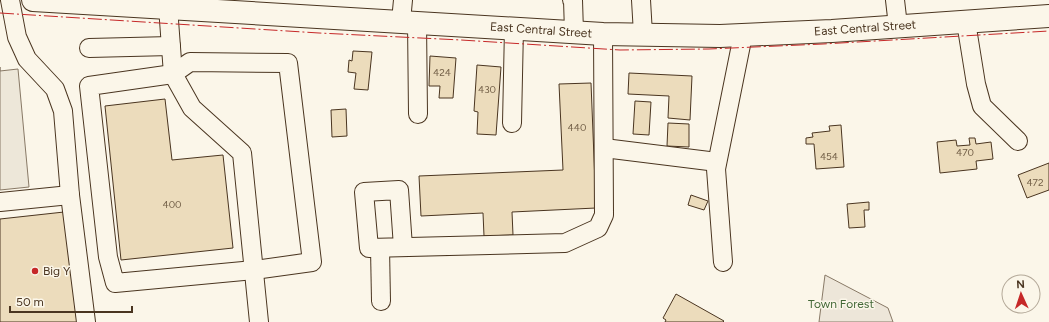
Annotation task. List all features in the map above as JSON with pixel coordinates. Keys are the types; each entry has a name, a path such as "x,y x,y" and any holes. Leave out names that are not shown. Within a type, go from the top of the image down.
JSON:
{"main road":[{"name":"East Central Street","path":"33,0 168,8 226,5 407,14 514,28 603,34 743,35 832,31 1049,16"}],"street":[{"path":"10,0 17,37 27,59 55,89 62,111 70,195 86,322"},
{"path":"572,0 574,32"},
{"path":"641,0 643,34"},
{"path":"895,0 898,26"},
{"path":"168,8 173,74 192,108 242,153 259,322"},
{"path":"407,14 418,114"},
{"path":"966,22 976,84 982,106 1018,141"},
{"path":"512,122 514,28"},
{"path":"403,247 400,190 364,192 369,248 565,243 598,228 604,215 603,34"},
{"path":"722,262 716,169 743,35"},
{"path":"88,48 171,46"},
{"path":"190,62 288,63 312,262 254,270 115,283 108,258 89,86 173,74 190,62"},
{"path":"604,148 717,162"},
{"path":"0,202 70,195"},
{"path":"380,248 381,301"}],"green space":[{"name":"Town Forest","path":"825,275 888,308 893,322 819,322"}],"shaded area":[{"path":"18,69 29,187 0,190 0,71"}],"building":[{"path":"353,51 372,52 368,90 354,89 356,73 348,72 349,60 352,61"},
{"path":"430,56 456,58 453,98 439,98 440,86 429,86"},
{"path":"477,65 501,67 496,135 477,134 478,112 474,111"},
{"path":"629,73 692,76 690,120 668,118 669,96 628,94"},
{"path":"591,83 596,208 512,212 513,235 484,236 483,213 421,216 419,176 563,170 559,84"},
{"path":"165,99 172,160 223,155 233,248 121,260 105,106"},
{"path":"635,101 651,102 649,135 633,134"},
{"path":"346,109 347,136 332,137 331,110"},
{"path":"668,123 689,124 689,147 667,146"},
{"path":"841,125 844,167 816,169 814,144 806,144 806,138 813,137 812,133 830,131 829,126"},
{"path":"969,138 975,138 976,144 991,142 993,159 976,161 977,169 940,173 937,142 956,140 957,146 970,145"},
{"path":"1049,163 1049,190 1027,198 1018,175"},
{"path":"691,195 708,201 704,210 688,205"},
{"path":"869,202 869,210 864,210 865,227 849,228 847,204"},
{"name":"Big Y","path":"64,212 77,322 0,322 0,219"},
{"path":"676,294 724,321 665,322 666,320 663,318"}],"power":[{"path":"0,13 620,50 709,49 823,44 1049,31"}],"place":[{"name":"Big Y","path":"35,271"}]}
